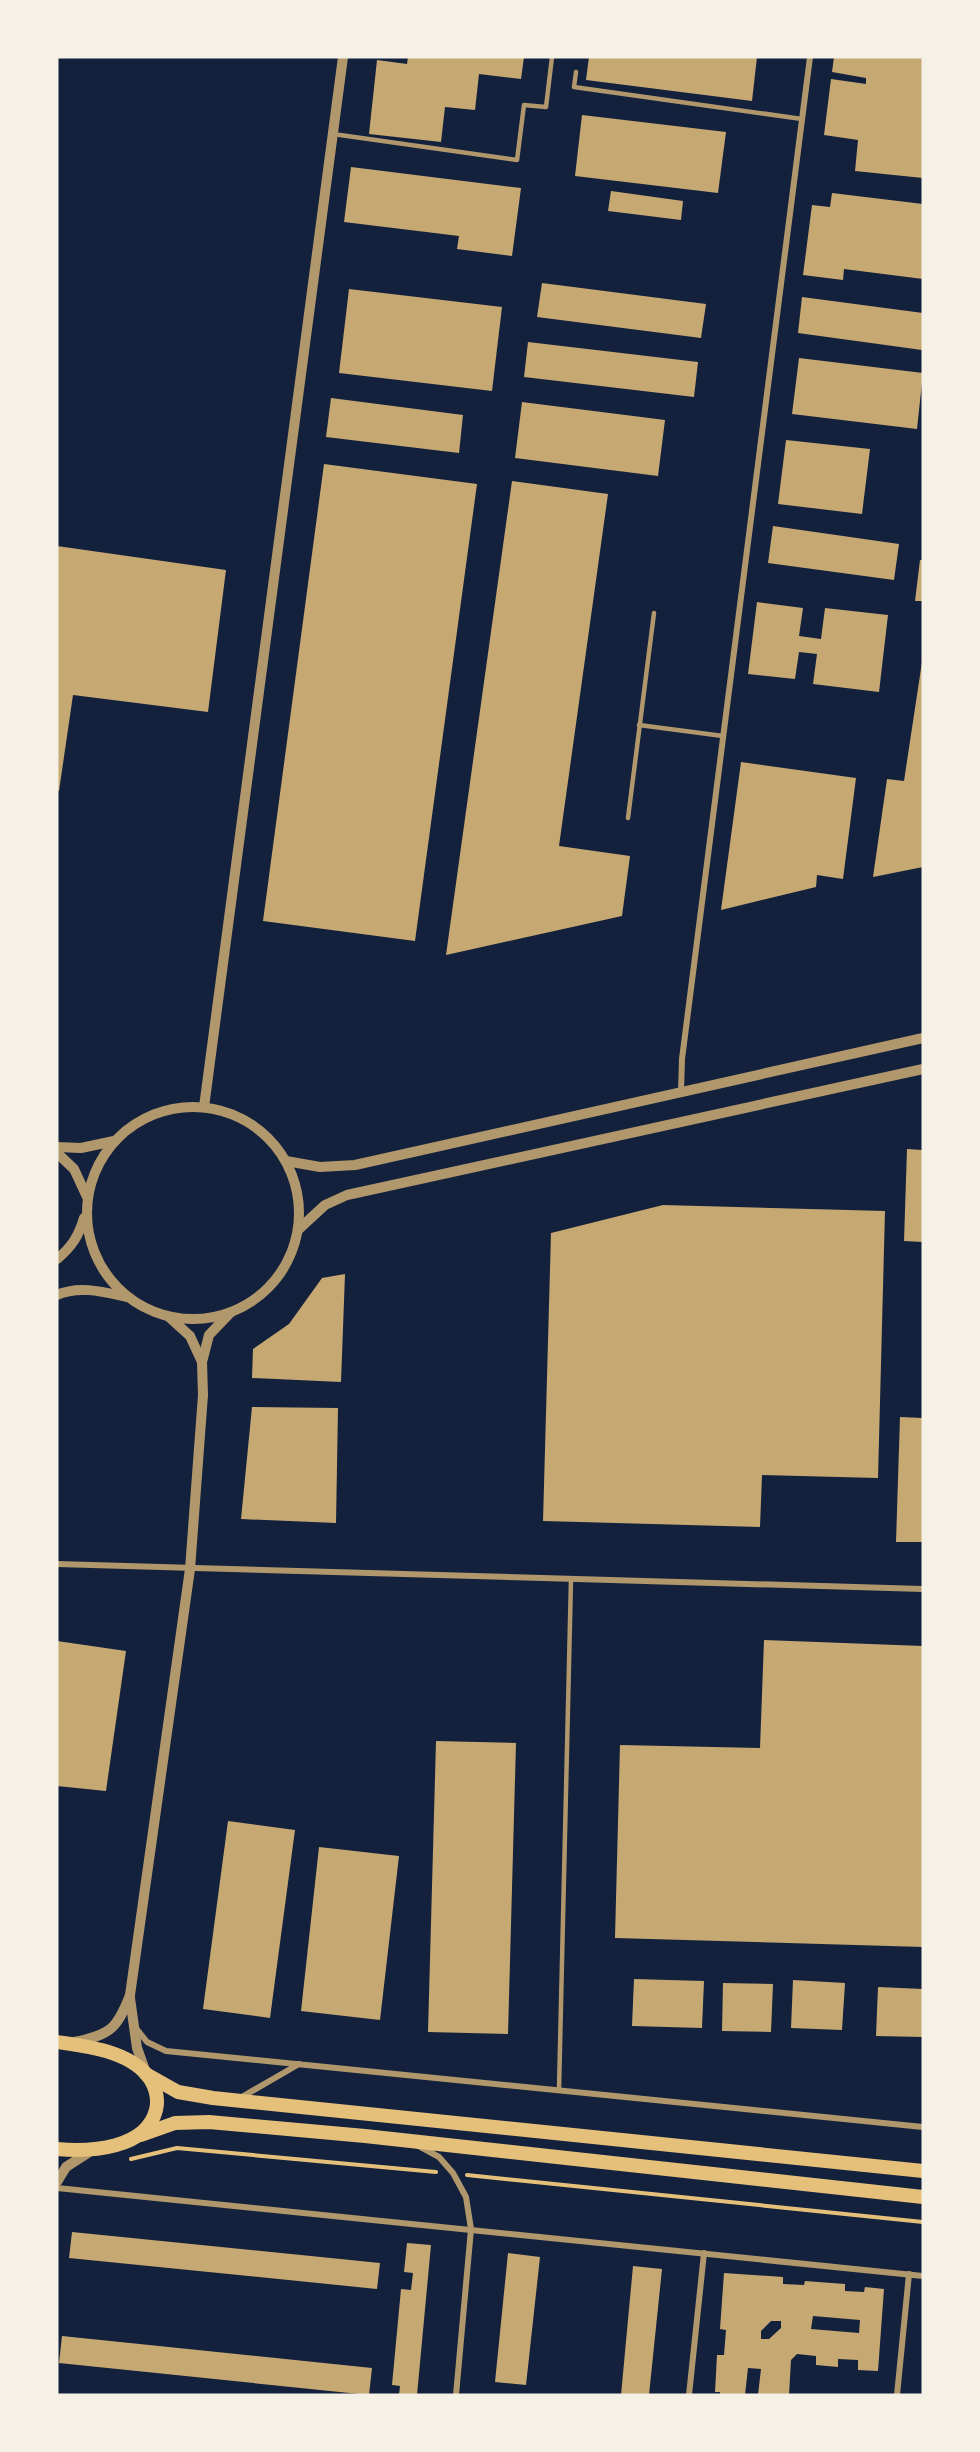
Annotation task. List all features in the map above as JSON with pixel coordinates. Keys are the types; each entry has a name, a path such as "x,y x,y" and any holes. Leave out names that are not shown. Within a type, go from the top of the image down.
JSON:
{"main road":[{"path":"62,2043 110,2053 128,2061 178,2092 235,2101 923,2171"},
{"path":"141,2135 153,2119 157,2106 154,2086 146,2074"},
{"path":"57,2149 96,2148 122,2144 175,2123 208,2122 923,2197"}],"street":[{"path":"204,1107 343,57"},
{"path":"681,1092 683,1047 810,57"},
{"path":"286,1161 320,1167 355,1165 923,1038"},
{"path":"299,1229 325,1205 347,1196 923,1069"},
{"path":"57,1259 66,1252 79,1235 97,1166 114,1141 140,1120 174,1108 204,1107 247,1121 275,1144 286,1161 298,1194 299,1229 284,1268 261,1295 231,1312 209,1335 202,1362 203,1395 190,1569 130,1995 121,2019 107,2033 92,2039 62,2043"},
{"path":"57,1147 81,1148 114,1141"},
{"path":"57,1153 74,1169 87,1203 88,1233 99,1263 109,1279 128,1297 143,1307 168,1316 201,1318 231,1312"},
{"path":"57,1295 66,1291 96,1290 128,1297"},
{"path":"168,1316 190,1336 202,1362"},
{"path":"57,1564 923,1589"},
{"path":"130,1995 137,2048 146,2074"},
{"path":"134,2025 147,2042 166,2051 923,2127"},
{"path":"235,2101 299,2064"},
{"path":"411,2142 439,2157 453,2173 466,2197 471,2229 456,2395"},
{"path":"57,2182 66,2167 96,2148"},
{"path":"57,2187 923,2276"},
{"path":"689,2395 704,2253"},
{"path":"897,2395 909,2274"}],"lane":[{"path":"333,134 517,160 524,105 546,107 552,57"},
{"path":"576,72 574,87 802,119"},
{"path":"628,818 654,613"},
{"path":"639,725 723,736"},
{"path":"559,2089 571,1579"}],"path":[{"path":"124,2161 177,2148 453,2173 923,2222"}],"building":[{"path":"408,57 524,57 521,79 479,74 475,110 445,107 441,142 369,134 377,60 407,64"},
{"path":"589,57 757,57 752,101 586,80"},
{"path":"834,57 923,57 923,178 855,171 858,140 824,135 831,79 866,84 866,78 832,72"},
{"path":"582,115 726,132 718,193 575,176"},
{"path":"351,167 521,188 512,256 457,249 459,236 344,222"},
{"path":"611,191 683,201 681,220 608,211"},
{"path":"832,193 923,204 923,279 844,269 843,280 803,275 812,205 830,207"},
{"path":"542,283 706,304 701,338 537,317"},
{"path":"349,289 502,307 492,391 339,373"},
{"path":"802,297 923,313 922,350 798,333"},
{"path":"528,342 698,362 694,397 524,377"},
{"path":"799,358 923,373 917,429 792,414"},
{"path":"331,398 463,415 459,453 326,437"},
{"path":"522,402 665,420 658,476 515,458"},
{"path":"786,440 870,449 862,514 778,504"},
{"path":"324,464 477,484 415,941 263,921"},
{"path":"512,481 608,494 559,846 630,856 622,916 446,955"},
{"path":"773,526 899,544 894,580 768,563"},
{"path":"57,546 226,570 208,712 73,695 59,791 57,791"},
{"path":"920,560 923,560 923,601 915,601"},
{"path":"757,602 803,608 799,636 821,639 825,608 888,615 879,692 813,684 817,654 799,652 795,679 748,674"},
{"path":"922,662 923,867 873,877 887,779 904,781"},
{"path":"741,762 856,778 843,879 817,875 816,887 721,910"},
{"path":"907,1149 923,1150 923,1242 904,1241"},
{"path":"663,1205 885,1211 878,1478 762,1475 760,1527 543,1521 551,1233"},
{"path":"345,1274 341,1382 252,1378 253,1349 289,1324 322,1278"},
{"path":"252,1407 338,1408 336,1523 241,1519"},
{"path":"900,1417 923,1418 923,1542 896,1542"},
{"path":"764,1640 923,1646 923,1947 615,1938 620,1745 760,1748"},
{"path":"57,1641 126,1651 106,1791 57,1786"},
{"path":"436,1741 516,1743 508,2034 428,2032"},
{"path":"228,1821 295,1830 270,2018 203,2009"},
{"path":"319,1847 399,1856 380,2020 301,2011"},
{"path":"634,1979 704,1981 702,2028 632,2026"},
{"path":"793,1980 845,1983 842,2030 791,2028"},
{"path":"723,1983 773,1984 771,2032 722,2031"},
{"path":"878,1987 923,1989 923,2037 876,2036"},
{"path":"72,2232 380,2263 377,2289 69,2258"},
{"path":"407,2243 431,2245 417,2395 399,2395 400,2386 392,2385 401,2289 411,2290 413,2273 404,2272"},
{"path":"508,2253 540,2257 526,2385 495,2382"},
{"path":"633,2266 662,2269 649,2395 621,2395"},
{"path":"724,2273 783,2277 783,2284 804,2285 805,2281 845,2284 845,2291 864,2292 865,2287 884,2289 878,2371 858,2370 858,2360 838,2359 838,2367 816,2365 816,2356 797,2354 791,2360 789,2395 758,2395 761,2369 748,2368 745,2395 720,2395 720,2392 715,2392 717,2355 724,2355 726,2330 720,2329","holes":["813,2316 860,2320 859,2333 811,2329","771,2321 781,2321 781,2328 769,2339 761,2339 761,2331"]},
{"path":"62,2336 372,2368 369,2395 59,2363"}]}
